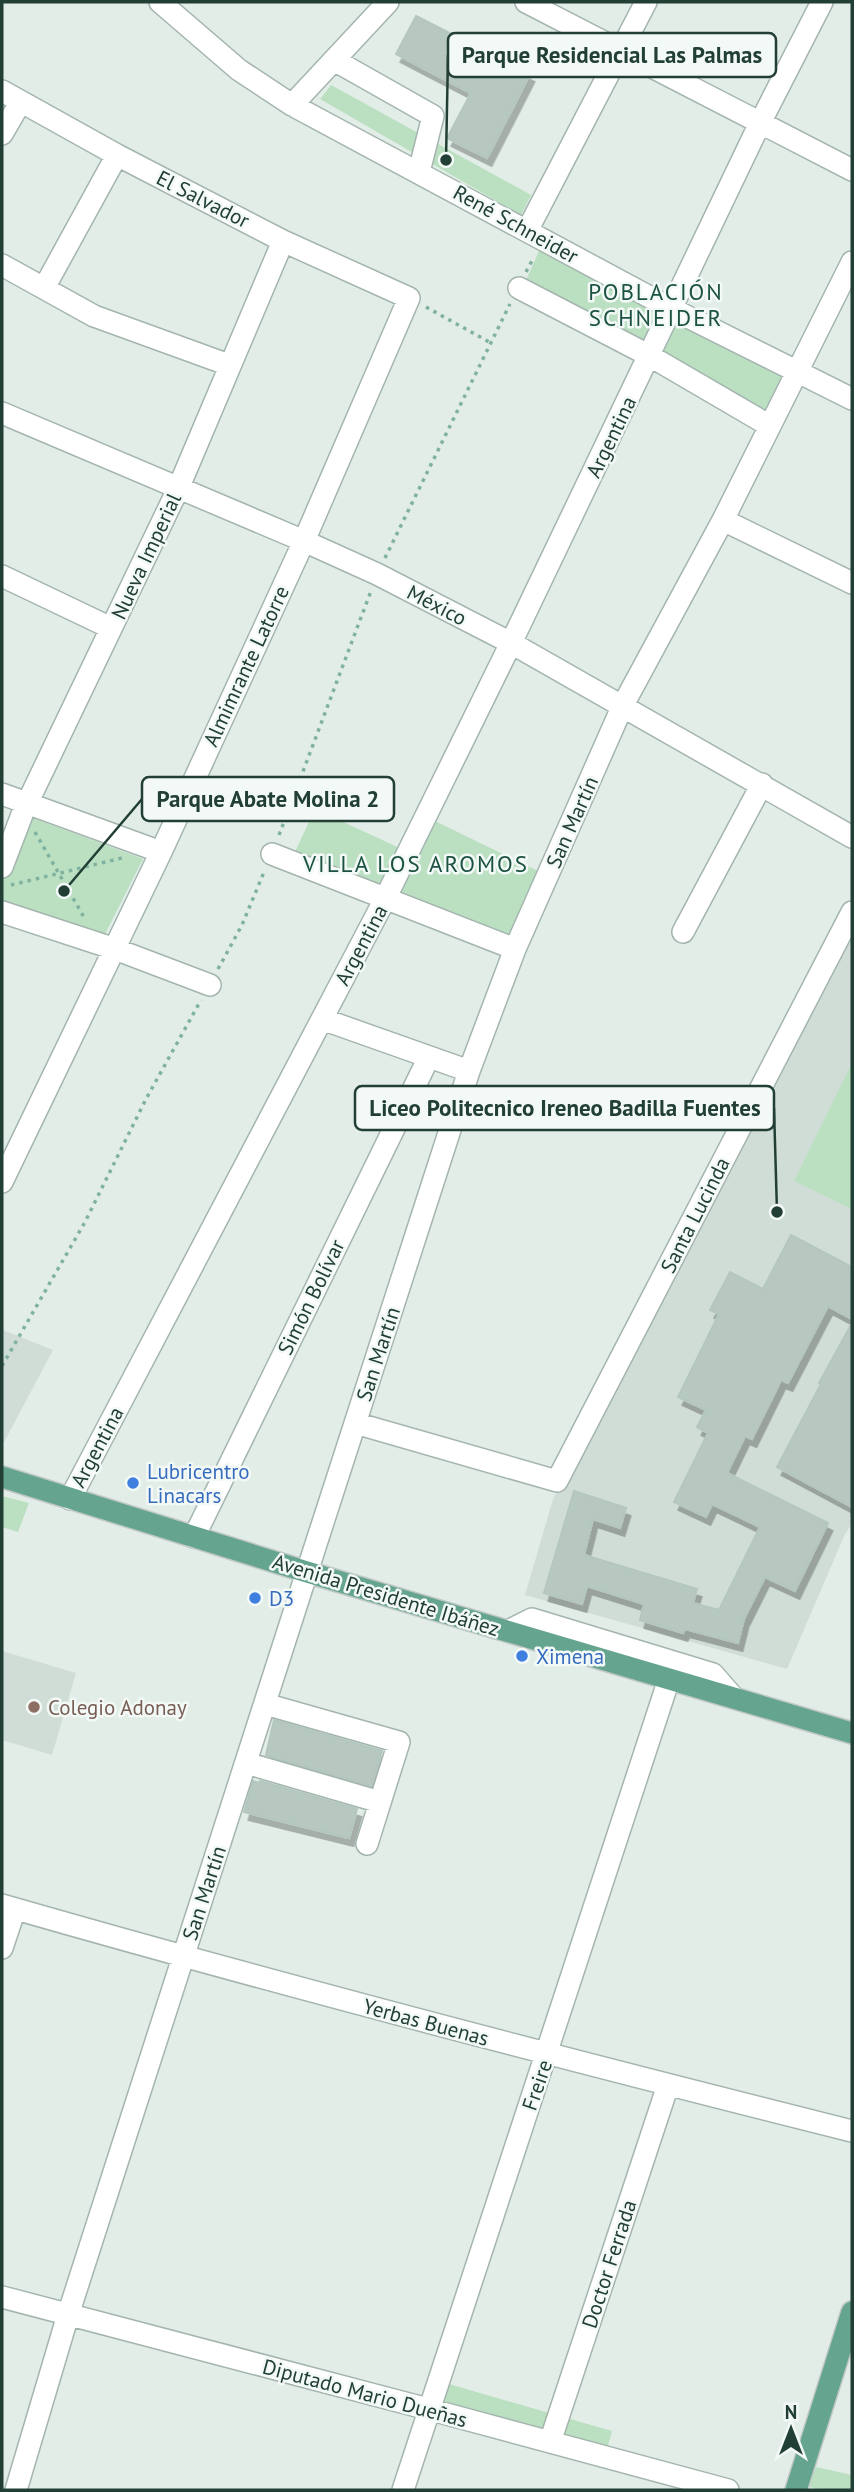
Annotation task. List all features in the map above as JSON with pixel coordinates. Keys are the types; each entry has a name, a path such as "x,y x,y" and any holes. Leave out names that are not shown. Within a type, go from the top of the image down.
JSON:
{"main road":[{"name":"Avenida Presidente Ibáñez","path":"2,1477 307,1572 852,1733"},
{"path":"796,2490 852,2312"}],"street":[{"name":"René Schneider","path":"160,2 239,70 292,105 672,309 852,400"},
{"path":"292,105 388,2"},
{"path":"526,2 852,170"},
{"path":"535,235 620,51 646,2"},
{"name":"Argentina","path":"70,1499 385,899 650,356 760,123 822,2"},
{"path":"334,60 433,116 419,172"},
{"path":"2,134 11,97"},
{"name":"El Salvador","path":"11,97 283,241 409,298"},
{"path":"44,288 117,155"},
{"name":"Nueva Imperial","path":"2,867 27,803 178,489 283,241"},
{"name":"San Martín","path":"16,2490 68,2315 469,1071 515,949 623,705 723,520 852,262"},
{"path":"2,265 94,316 229,365"},
{"path":"519,288 650,356 770,426"},
{"name":"Almimrante Latorre","path":"2,1182 161,852 304,541 409,298"},
{"name":"México","path":"2,413 377,574 623,705 852,837"},
{"path":"723,520 852,583"},
{"path":"2,576 111,628"},
{"path":"683,932 762,784"},
{"path":"2,794 161,852"},
{"path":"272,854 515,949"},
{"path":"2,912 115,948 210,985"},
{"name":"Santa Lucinda","path":"355,1423 557,1481 852,912"},
{"path":"322,1019 469,1071"},
{"name":"Simón Bolívar","path":"194,1537 429,1057"},
{"path":"508,1631 532,1619 713,1674 733,1698"},
{"name":"Freire","path":"403,2490 669,1679"},
{"path":"265,1704 399,1742 367,1844"},
{"path":"246,1763 380,1802"},
{"path":"2,1948 8,1907"},
{"name":"Yerbas Buenas","path":"8,1907 547,2055 852,2132"},
{"name":"Doctor Ferrada","path":"550,2442 668,2085"},
{"name":"Diputado Mario Dueñas","path":"2,2298 728,2490"}],"path":[{"path":"377,574 519,288 535,235"},
{"path":"409,298 491,343"},
{"path":"33,830 91,928"},
{"path":"2,887 122,859"}],"shaded area":[{"path":"852,925 852,1524 845,1534 787,1669 525,1595 553,1499"},
{"path":"3,1330 53,1350 2,1446 2,1333"},
{"name":"Colegio Adonay","path":"2,1651 76,1673 52,1755 2,1740"}],"green space":[{"path":"331,85 531,195 521,215 320,99"},
{"path":"540,249 784,374 764,414 526,280"},
{"path":"315,809 417,856 435,821 538,871 509,942 295,852"},
{"path":"28,816 143,859 102,940 2,907 2,875"},
{"path":"852,1063 852,1209 794,1181"},
{"path":"2,1496 29,1503 18,1532 2,1527"},
{"path":"442,2382 556,2415 549,2438 434,2405"},
{"path":"563,2417 612,2431 606,2453 555,2439"},
{"path":"816,2467 852,2475 852,2490 809,2487"}],"building":[{"path":"416,16 530,74 487,158 447,138 471,93 396,54"},
{"path":"791,1235 852,1267 852,1319 828,1306 788,1383 781,1380 752,1439 745,1436 727,1473 828,1523 795,1591 765,1577 744,1619 738,1643 685,1629 683,1633 640,1620 644,1604 587,1586 582,1604 544,1593 574,1491 626,1508 620,1528 593,1519 584,1555 697,1589 693,1603 719,1610 760,1527 712,1504 706,1517 674,1502 708,1433 697,1427 706,1410 678,1397 719,1314 710,1310 730,1272 763,1289"},
{"path":"852,1323 852,1507 777,1467"},
{"path":"274,1720 382,1751 371,1786 266,1755"},
{"path":"253,1781 357,1809 349,1838 244,1812"}],"place":[{"name":"Parque Residencial Las Palmas","path":"446,160"},
{"name":"Parque Abate Molina 2","path":"64,891"},
{"name":"Liceo Politecnico Ireneo Badilla Fuentes","path":"777,1212"},
{"name":"Lubricentro Linacars","path":"133,1483"},
{"name":"D3","path":"255,1598"},
{"name":"Ximena","path":"522,1656"},
{"name":"Colegio Adonay","path":"34,1707"}],"district":[{"name":"POBLACIÓN SCHNEIDER","path":"656,304"},
{"name":"VILLA LOS AROMOS","path":"416,863"}]}
